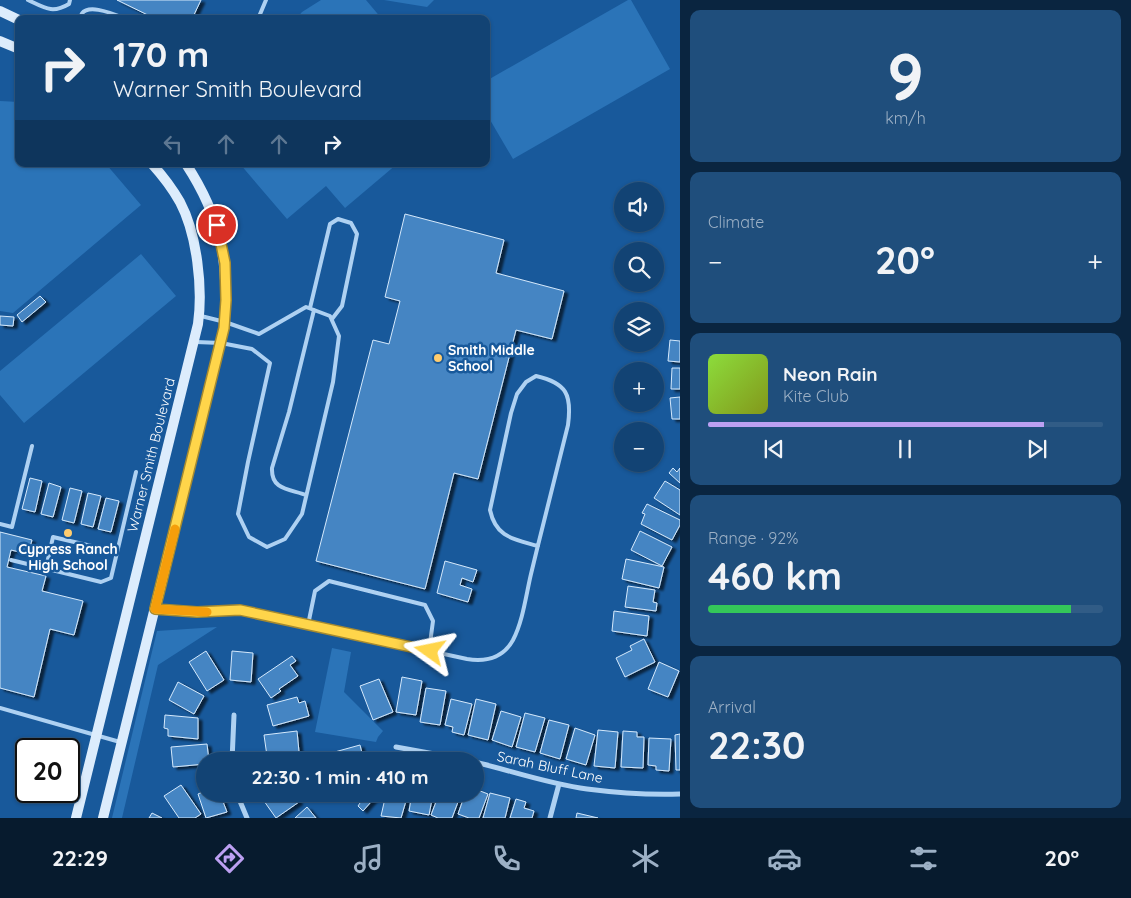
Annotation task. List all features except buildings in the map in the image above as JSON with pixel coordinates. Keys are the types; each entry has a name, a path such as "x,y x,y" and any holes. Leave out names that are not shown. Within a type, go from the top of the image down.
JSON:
{"street":[{"path":"0,11 15,18"},
{"path":"0,41 15,47"},
{"name":"Warner Smith Boulevard","path":"76,818 194,342 201,304 199,270 192,235 180,202 154,167"},
{"path":"103,818 225,322 225,263 217,225 201,187 188,167"},
{"path":"232,752 234,715"},
{"name":"Sarah Bluff Lane","path":"396,747 422,752"},
{"name":"Sarah Bluff Lane","path":"484,765 586,789 642,794 680,794"},
{"path":"550,818 559,784"},
{"path":"240,802 247,818"}],"lane":[{"path":"28,0 45,8 58,10 69,4 70,0"},
{"path":"260,15 266,0"},
{"path":"80,15 87,7 95,6 116,15"},
{"path":"306,494 278,486 272,477 272,468 289,412 330,224 338,219 352,224 357,234 342,306 332,320"},
{"path":"194,342 221,343 252,349 270,363 238,514 249,538 267,547 286,539 302,514 333,382 339,336 330,316 306,307 259,334 225,322 199,316"},
{"path":"155,609 197,612 240,610 480,661 493,659 505,650 518,626 538,546 568,425 570,409 568,395 561,386 551,380 536,376 526,382 517,394 511,413 490,510 498,530 510,538 538,546"},
{"path":"0,524 12,527 32,446"},
{"path":"11,560 101,582 111,578 136,472"},
{"path":"46,568 53,537 117,552"},
{"path":"308,625 315,591 329,581 425,605 433,620 430,651"},
{"path":"0,708 122,743"}],"shaded area":[{"path":"321,0 366,0 379,15 299,15"},
{"path":"384,0 434,0 427,7"},
{"path":"628,0 631,0 670,69 513,159 490,120 490,79"},
{"path":"0,101 15,102 15,167 109,167 141,205 13,313 0,311"},
{"path":"243,167 393,167 345,208 326,186 287,219"},
{"path":"141,254 176,296 24,423 0,395 0,371"},
{"path":"217,627 158,665 122,818 112,818 157,631"},
{"path":"332,648 351,652 344,692 383,731 376,742 315,732"}],"slow traffic":[{"path":"175,529 155,609 207,612"}],"place":[{"name":"Smith Middle School","path":"438,358"},
{"name":"Cypress Ranch High School","path":"68,533"}],"route":[{"path":"217,225 225,263 226,300 224,328 155,609 197,612 240,610 430,651"}]}
